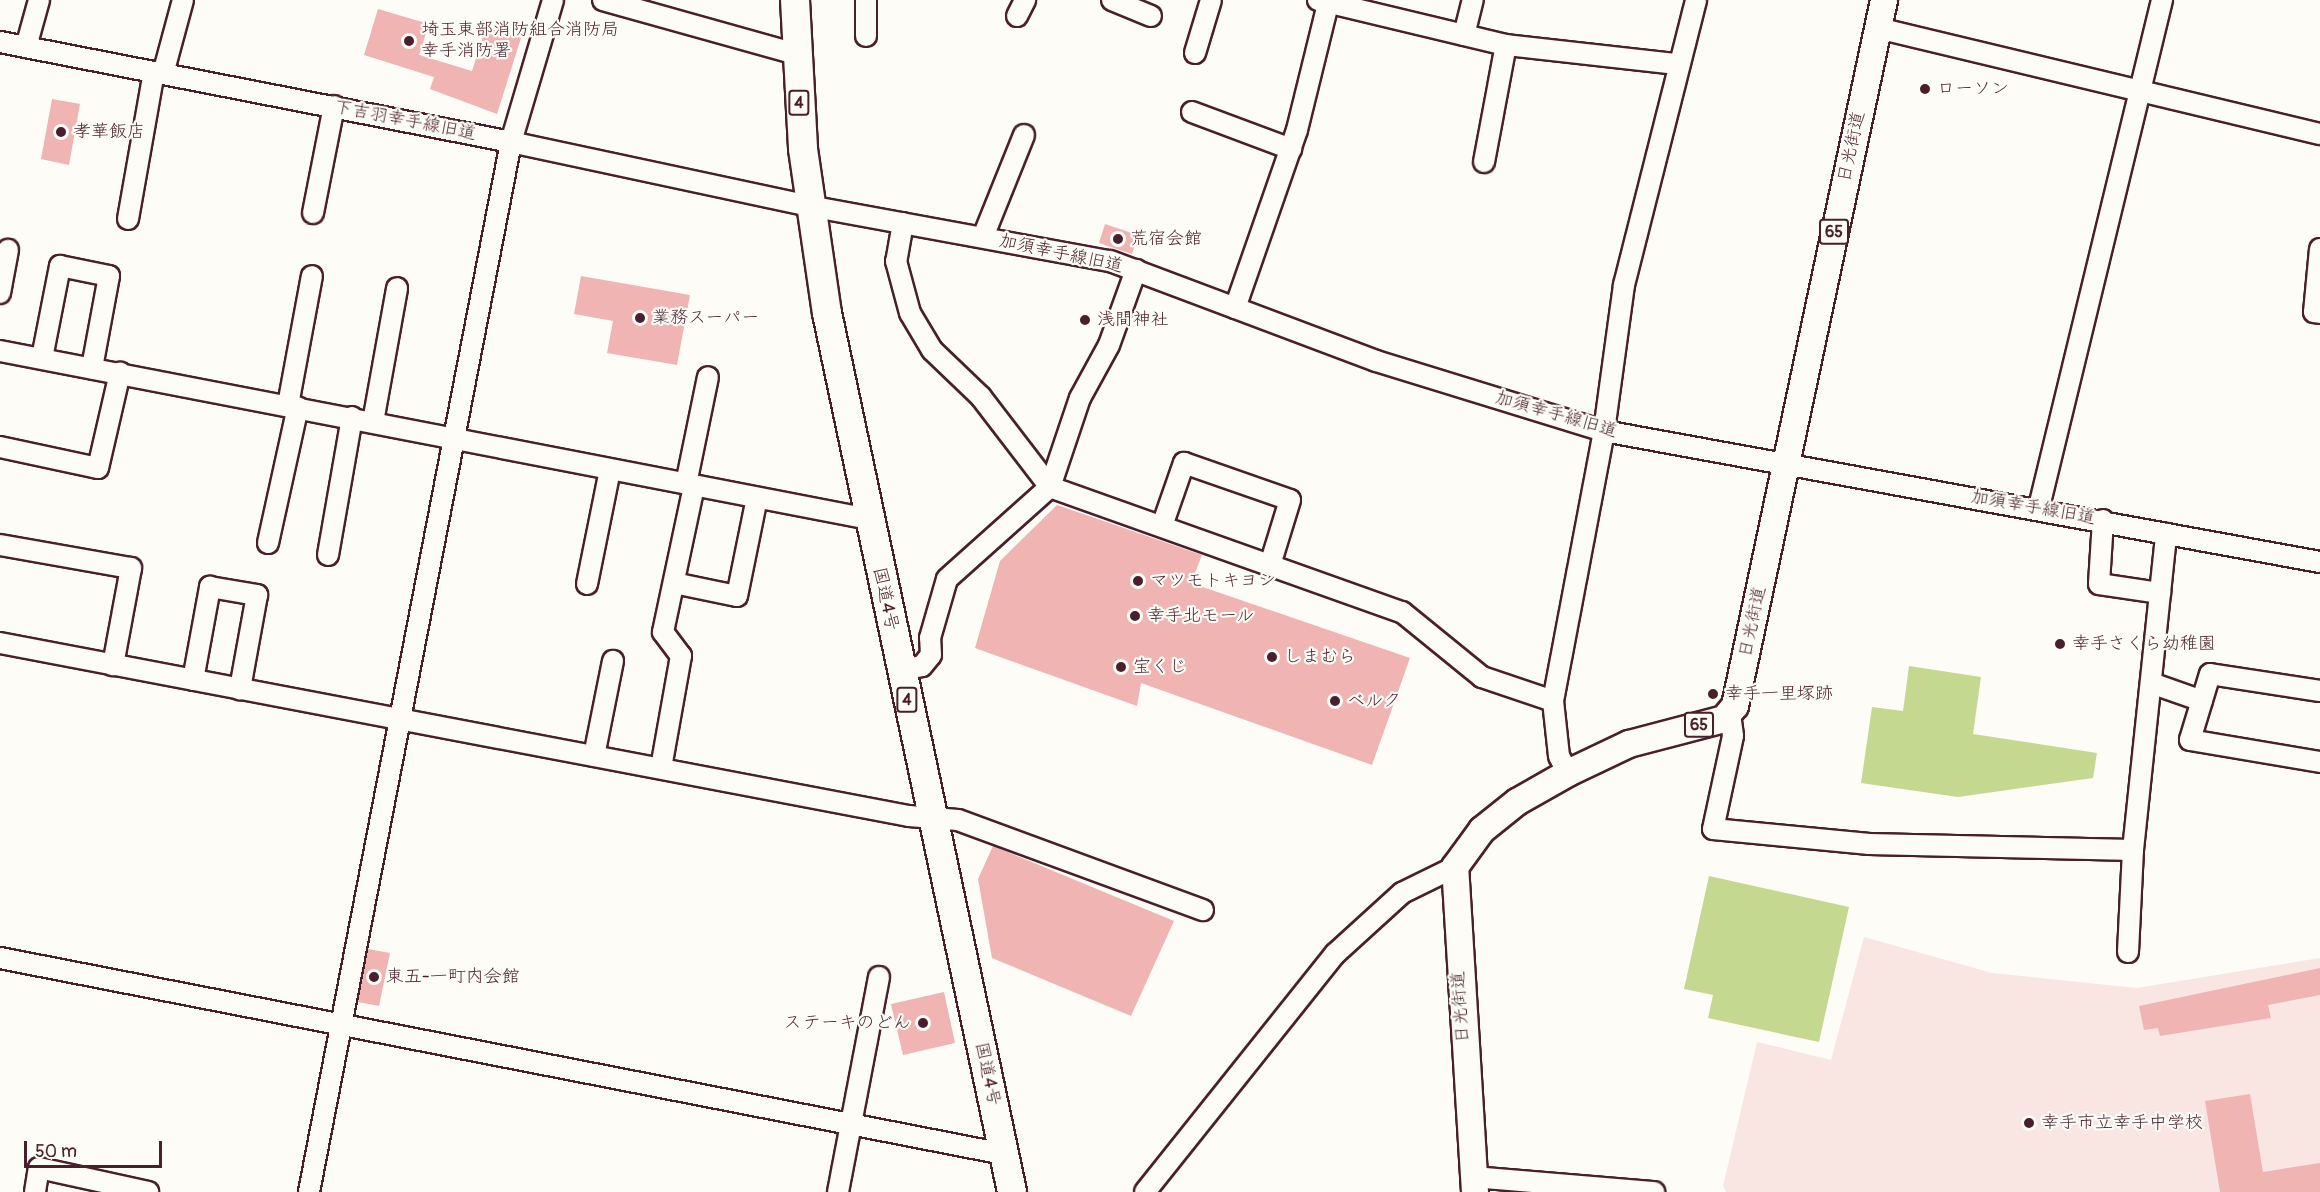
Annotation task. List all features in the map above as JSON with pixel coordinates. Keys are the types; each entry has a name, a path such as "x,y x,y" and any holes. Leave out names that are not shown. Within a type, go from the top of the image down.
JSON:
{"highway":[{"name":"国道4号","path":"795,0 796,54 809,206 868,519 1012,1192"}],"main road":[{"name":"日光街道","path":"1730,714 1760,597 1784,464 1884,0"},
{"name":"65","path":"1455,867 1482,830 1517,802 1568,772 1629,744 1730,714"},
{"name":"日光街道","path":"1455,867 1474,1185"}],"street":[{"path":"26,47 39,0"},
{"path":"128,219 158,73 183,0"},
{"path":"309,1192 511,142 554,0"},
{"path":"603,0 796,54"},
{"path":"866,0 866,36"},
{"path":"1113,0 1151,16"},
{"path":"1195,53 1211,0"},
{"path":"1464,35 1473,0"},
{"path":"1568,772 1559,756 1553,701 1604,431 1624,285 1676,64 1696,0"},
{"path":"2039,507 2138,89 2162,0"},
{"path":"1235,308 1291,149 1325,1 1506,45 1676,64"},
{"path":"1878,28 2320,134"},
{"name":"下吉羽幸手線旧道","path":"0,42 334,106 809,206"},
{"path":"1484,162 1506,45"},
{"path":"313,213 334,106"},
{"path":"1192,112 1291,149"},
{"path":"983,237 1024,135"},
{"name":"加須幸手線旧道","path":"809,206 1110,261 1376,361 1604,431 2039,507 2166,534 2320,561"},
{"path":"903,223 896,261 910,313 932,350 981,397 1050,487 1402,612 1482,677 1553,701"},
{"path":"2320,249 2314,312 2320,313"},
{"path":"0,293 8,250"},
{"path":"42,358 60,266 108,276 92,368"},
{"path":"900,669 922,666 931,655 930,638 947,579 1050,487 1080,398 1109,345 1136,270"},
{"path":"268,543 293,406 312,276"},
{"path":"373,422 397,288"},
{"path":"0,351 352,417 610,470 868,519"},
{"path":"0,447 98,468 120,373"},
{"path":"661,768 681,656 663,632 674,583 708,377"},
{"path":"327,555 352,417"},
{"path":"1162,526 1184,463 1290,500 1270,565"},
{"path":"587,584 610,470"},
{"path":"674,583 737,596 757,498"},
{"path":"2103,520 2099,584 2160,593"},
{"path":"2128,952 2133,850 2166,534"},
{"path":"0,545 131,568 113,665"},
{"path":"193,680 210,587 257,595 240,689"},
{"path":"0,643 594,756 933,818 958,820 1203,910"},
{"path":"594,756 613,661"},
{"path":"2320,691 2210,674 2190,740 2320,762"},
{"path":"2151,683 2202,701"},
{"path":"1730,714 1733,736 1713,828 1869,844 2133,850"},
{"path":"1145,1192 1335,954 1402,893 1455,867"},
{"path":"0,958 341,1021 851,1121 1004,1154"},
{"path":"838,1192 879,977"},
{"path":"34,1192 39,1168 148,1192"},
{"path":"1474,1185 1654,1192"}],"shaded area":[{"name":"幸手市立幸手中学校","path":"1864,937 1992,973 2137,988 2320,958 2320,1192 1726,1192 1723,1186 1757,1042 1831,1060"}],"green space":[{"path":"1909,666 1981,677 1973,734 2097,753 2093,778 1958,797 1861,783 1872,707 1903,711"},
{"path":"1709,876 1849,907 1819,1042 1708,1018 1713,995 1684,989"}],"building":[{"path":"378,9 429,24 419,55 472,71 486,27 521,38 497,114 430,89 434,77 364,55"},
{"name":"孝華飯店","path":"52,99 80,104 69,165 41,159"},
{"name":"荒宿会館","path":"1105,224 1138,235 1132,254 1099,243"},
{"name":"業務スーパー","path":"581,276 690,295 677,365 607,353 613,321 574,314"},
{"name":"幸手北モール","path":"1057,505 1202,555 1191,583 1410,658 1372,765 1141,683 1137,706 975,648 1000,561"},
{"path":"993,846 1174,921 1131,1016 992,958 978,879"},
{"name":"東五-一町内会館","path":"368,949 390,953 379,1006 358,1002"},
{"path":"2320,968 2320,995 2268,1005 2271,1018 2160,1036 2158,1028 2144,1030 2139,1006"},
{"name":"ステーキのどん","path":"944,992 955,1043 903,1055 891,1004"},
{"path":"2250,1094 2263,1172 2320,1163 2320,1192 2220,1192 2205,1101"}],"place":[{"name":"埼玉東部消防組合消防局 幸手消防署","path":"409,41"},
{"name":"ローソン","path":"1925,89"},
{"name":"孝華飯店","path":"61,132"},
{"name":"荒宿会館","path":"1118,239"},
{"name":"業務スーパー","path":"640,318"},
{"name":"浅間神社","path":"1085,320"},
{"name":"マツモトキヨシ","path":"1138,581"},
{"name":"幸手北モール","path":"1135,616"},
{"name":"幸手さくら幼稚園","path":"2060,644"},
{"name":"しまむら","path":"1272,657"},
{"name":"宝くじ","path":"1121,667"},
{"name":"幸手一里塚跡","path":"1713,694"},
{"name":"ベルク","path":"1335,701"},
{"name":"東五-一町内会館","path":"374,977"},
{"name":"ステーキのどん","path":"923,1023"},
{"name":"幸手市立幸手中学校","path":"2029,1123"}]}
